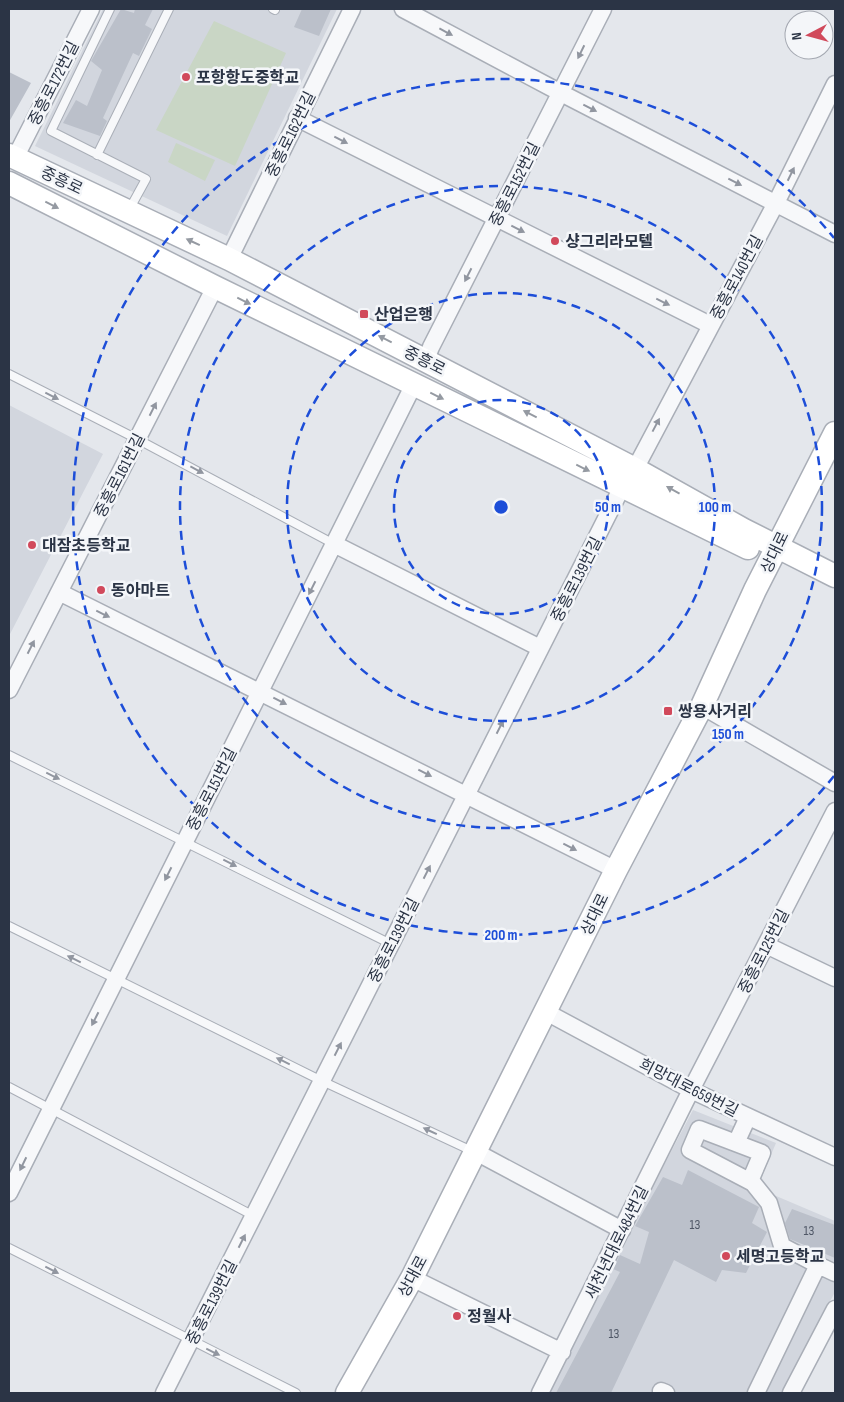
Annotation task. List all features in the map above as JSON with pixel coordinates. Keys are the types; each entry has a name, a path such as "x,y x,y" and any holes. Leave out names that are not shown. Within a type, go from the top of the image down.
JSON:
{"main road":[{"name":"중흥로","path":"12,156 229,259 426,360 628,478 774,553 835,593"},
{"name":"중흥로","path":"9,183 215,287 414,384 628,478"},
{"name":"상대로","path":"348,1393 412,1278 616,870 702,706 774,553 835,433"},
{"name":"중흥로","path":"774,553 835,576"}],"street":[{"name":"중흥로172번길","path":"12,156 91,9"},
{"name":"중흥로162번길","path":"229,259 352,9"},
{"path":"403,9 561,93 835,232"},
{"name":"중흥로152번길","path":"426,360 430,347 603,9"},
{"name":"중흥로140번길","path":"628,478 776,203 835,84"},
{"path":"297,118 710,325"},
{"name":"중흥로161번길","path":"9,690 215,287"},
{"name":"중흥로151번길","path":"9,1193 414,384"},
{"name":"중흥로139번길","path":"164,1393 540,648 628,478"},
{"path":"334,544 540,648"},
{"path":"59,592 616,870"},
{"path":"702,706 835,783"},
{"name":"중흥로125번길","path":"691,1090 835,811"},
{"path":"766,945 835,978"},
{"name":"희망대로659번길","path":"546,1012 691,1090 835,1157"},
{"name":"새천년대로484번길","path":"540,1393 691,1090"},
{"path":"736,1143 748,1117"},
{"path":"750,1181 762,1153 699,1129 690,1150 750,1181 769,1203 782,1246 835,1273"},
{"path":"474,1151 622,1230"},
{"path":"756,1393 818,1265"},
{"path":"412,1278 562,1352"},
{"path":"791,1393 835,1309"}],"lane":[{"path":"110,9 51,131 146,179 128,212"},
{"path":"98,155 169,9"},
{"path":"9,374 137,438 334,544"},
{"path":"9,755 391,944"},
{"path":"9,926 322,1081 474,1151"},
{"path":"9,1087 49,1110 254,1216"},
{"path":"9,1248 296,1393"}],"shaded area":[{"name":"포항항도중학교","path":"103,9 337,9 227,236 35,146"},
{"name":"대잠초등학교","path":"9,405 103,454 9,636"},
{"name":"세명고등학교","path":"693,1110 776,1143 757,1188 835,1221 835,1292 782,1393 544,1393"}],"green space":[{"path":"214,21 286,53 235,166 156,130"},
{"path":"176,143 215,160 205,181 168,162"}],"building":[{"path":"121,9 134,13 135,9 153,9 145,25 152,29 139,56 133,53 103,118 107,121 100,136 63,123 76,100 87,106 102,70 91,61"},
{"path":"302,9 331,9 319,36 294,27"},
{"path":"9,72 31,83 9,122"},
{"path":"688,1170 759,1207 752,1223 767,1232 746,1273 722,1270 716,1282 674,1260 611,1393 556,1393 620,1272 613,1269 620,1255 640,1264 649,1232 635,1226 663,1177 682,1185"},
{"path":"792,1209 835,1225 835,1258 790,1239 785,1223"}],"place":[{"name":"포항항도중학교","path":"186,77"},
{"name":"샹그리라모텔","path":"555,241"},
{"name":"산업은행","path":"364,314"},
{"name":"대잠초등학교","path":"32,545"},
{"name":"동아마트","path":"101,590"},
{"name":"쌍용사거리","path":"668,711"},
{"name":"세명고등학교","path":"726,1256"},
{"name":"정월사","path":"457,1316"}]}
